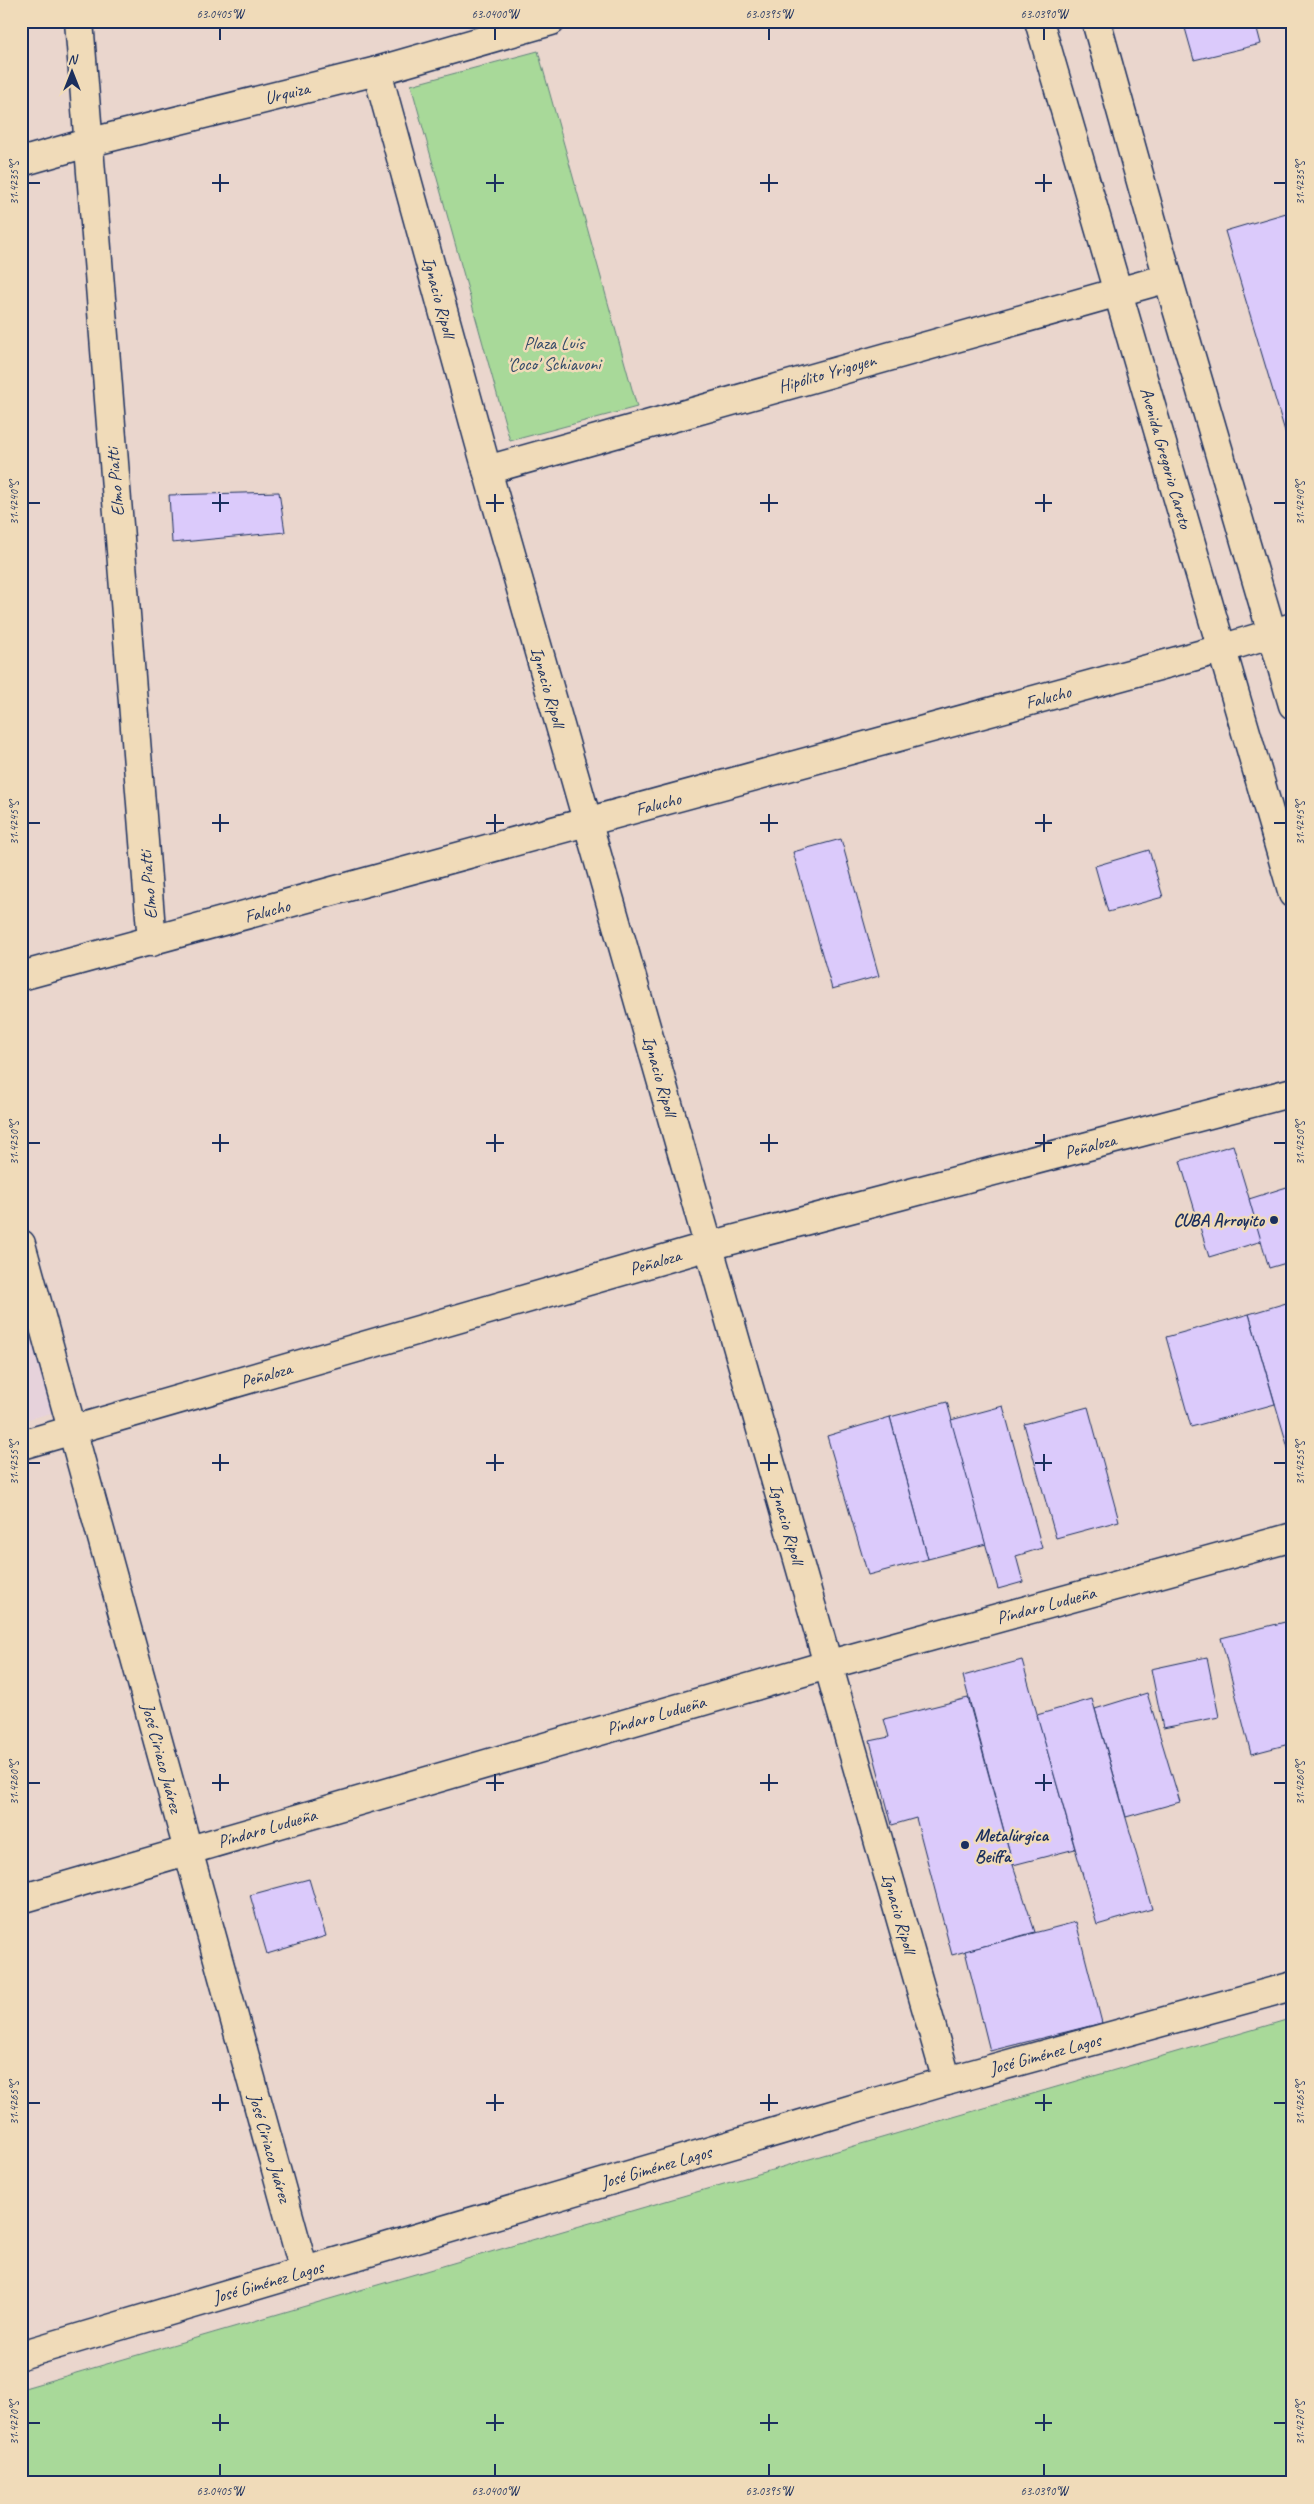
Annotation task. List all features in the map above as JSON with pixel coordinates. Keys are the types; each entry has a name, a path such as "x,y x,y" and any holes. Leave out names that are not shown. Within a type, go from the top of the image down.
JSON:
{"street":[{"name":"Elmo Piatti","path":"79,21 87,143 152,942"},
{"name":"Urquiza","path":"21,162 87,143 377,71 551,21"},
{"name":"Avenida Gregorio Careto","path":"1039,21 1293,894"},
{"path":"1096,21 1168,278 1283,630 1293,705"},
{"name":"Ignacio Ripoll","path":"377,71 587,823 947,2081"},
{"name":"Hipólito Yrigoyen","path":"487,470 1118,290 1168,278"},
{"name":"Falucho","path":"21,976 152,942 1221,650 1283,630"},
{"name":"Peñaloza","path":"21,1445 709,1246 1293,1092"},
{"name":"José Ciriaco Juárez","path":"21,1244 304,2271"},
{"name":"Píndaro Ludueña","path":"21,1899 827,1665 1293,1537"},
{"name":"José Giménez Lagos","path":"21,2355 947,2081 1293,1986"}],"shaded area":[{"path":"21,1293 55,1412 21,1421"}],"green space":[{"name":"Plaza Luis 'Coco' Schiavoni","path":"538,51 637,407 510,441 411,85"},
{"path":"1293,2018 1293,2483 21,2483 21,2389"}],"building":[{"path":"1183,21 1255,21 1261,44 1194,60"},
{"path":"1293,211 1293,458 1225,231"},
{"path":"279,492 285,532 172,543 169,495"},
{"path":"841,839 879,976 832,989 793,852"},
{"path":"1149,850 1163,897 1108,912 1095,866"},
{"path":"1233,1145 1262,1241 1209,1257 1180,1161"},
{"name":"CUBA Arroyito","path":"1293,1185 1293,1261 1269,1268 1249,1199"},
{"path":"1293,1301 1293,1465 1249,1314"},
{"path":"1249,1314 1275,1404 1191,1427 1166,1337"},
{"path":"947,1402 986,1544 928,1559 890,1417"},
{"path":"1003,1406 1042,1548 1016,1556 1023,1582 998,1589 951,1420"},
{"path":"1088,1407 1119,1521 1056,1538 1024,1424"},
{"path":"890,1417 928,1559 868,1575 827,1436"},
{"path":"1293,1620 1293,1743 1251,1754 1221,1638"},
{"path":"1207,1657 1219,1717 1163,1728 1151,1669"},
{"path":"1022,1660 1075,1849 1013,1865 963,1676"},
{"path":"1147,1693 1180,1802 1126,1817 1095,1709"},
{"name":"Metalúrgica Beiffa","path":"968,1698 1013,1865 1035,1932 952,1955 916,1818 892,1825 870,1741 889,1737 884,1719"},
{"path":"1092,1699 1152,1909 1097,1925 1037,1715"},
{"path":"309,1879 326,1936 267,1954 250,1895"},
{"path":"1076,1922 1102,2023 990,2051 965,1951"}],"place":[{"name":"CUBA Arroyito","path":"1274,1220"},
{"name":"Metalúrgica Beiffa","path":"965,1845"}]}
